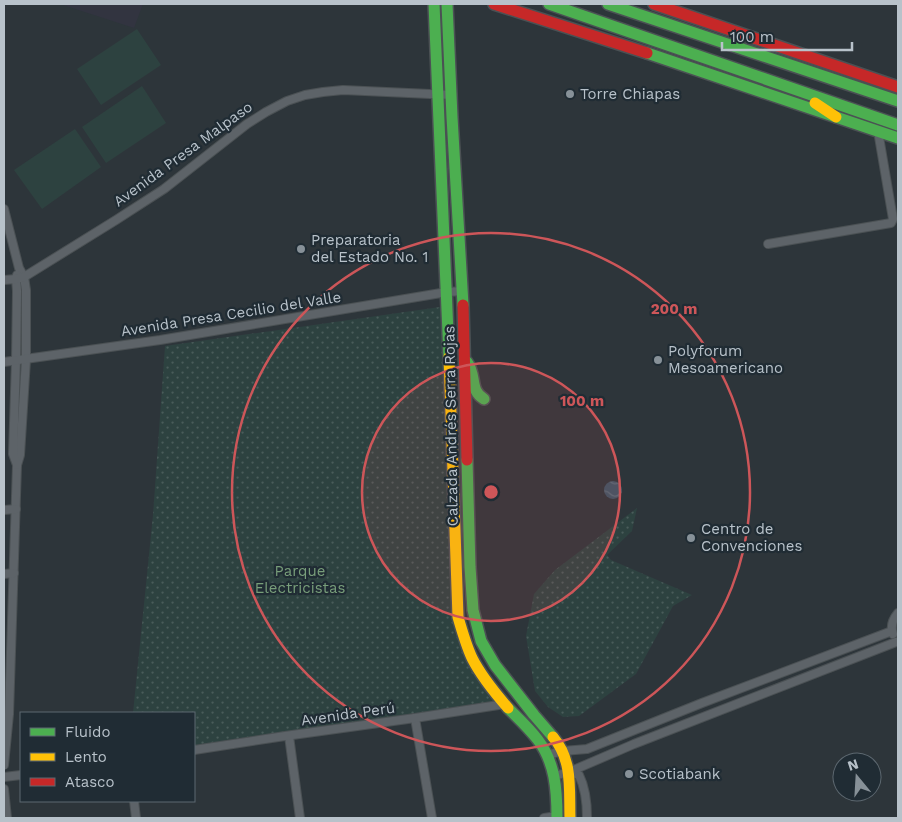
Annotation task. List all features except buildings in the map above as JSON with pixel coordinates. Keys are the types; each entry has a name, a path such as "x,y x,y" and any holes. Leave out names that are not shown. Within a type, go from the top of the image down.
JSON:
{"main road":[{"path":"447,8 457,4"},
{"path":"494,4 647,52 898,138"},
{"path":"549,4 898,125"},
{"path":"611,4 898,101"},
{"path":"654,4 898,87"},
{"name":"Calzada Andrés Serra Rojas","path":"432,7 447,292 458,617 466,644 478,669 506,704 524,722 547,755 554,776 557,817"},
{"name":"Calzada Andrés Serra Rojas","path":"447,8 463,291 470,567 473,610 481,640 495,665 563,751 569,772 570,818"},
{"path":"790,88 836,117"},
{"path":"465,359 472,370 475,392 484,399"}],"street":[{"name":"Avenida Presa Malpaso","path":"4,280 20,278 116,220 164,188 247,124 287,101 305,95 343,90 452,95"},
{"path":"768,244 891,222 893,219 878,131"},
{"path":"4,209 20,278 16,360 17,464 14,573 8,639 4,765"},
{"path":"17,443 26,360 26,290 20,278"},
{"name":"Avenida Presa Cecilio del Valle","path":"4,362 160,340 447,292 463,291"},
{"path":"4,443 17,443"},
{"path":"4,455 17,455"},
{"path":"4,510 16,509"},
{"path":"4,574 14,573"},
{"path":"554,776 569,772 634,744 897,643 892,631 892,624 898,613"},
{"path":"547,755 563,751 587,749 892,631"},
{"name":"Avenida Perú","path":"195,750 506,704"},
{"path":"415,718 432,818"},
{"path":"289,736 300,818"},
{"path":"569,772 579,775 583,785 587,818"},
{"path":"4,778 20,775"},
{"path":"4,789 7,818"},
{"path":"134,802 136,818"},
{"path":"544,818 557,817"}],"shaded area":[{"path":"60,4 143,4 134,28"}],"green space":[{"path":"137,29 161,65 101,105 77,69"},
{"path":"142,86 166,123 106,163 82,127"},
{"path":"75,129 101,167 42,209 14,170"},
{"name":"Parque Electricistas","path":"440,307 455,633 473,671 495,702 195,750 195,712 133,712 153,515 165,346"},
{"path":"637,508 632,531 607,555 611,560 692,595 673,606 636,674 579,716 563,717 548,707 535,691 526,636 534,594 555,570"}],"water":[{"path":"609,481 617,481 622,486 620,497 609,499 604,494 604,486"}],"traffic: fast":[{"path":"434,4 449,357"},
{"path":"447,4 463,305"},
{"path":"549,4 898,125"},
{"path":"608,4 898,101"},
{"path":"647,53 898,138"},
{"path":"467,362 472,372 476,391 484,399"},
{"path":"467,460 473,610 481,641 495,665 553,737"},
{"path":"508,708 535,736 544,749 554,777 557,818"}],"traffic: slow":[{"path":"815,103 836,117"},
{"path":"449,357 458,617 472,658 488,684 508,708"},
{"path":"553,737 564,755 567,765 570,818"}],"traffic: jam":[{"path":"494,4 647,53"},
{"path":"654,4 898,87"},
{"path":"463,305 467,460"}],"place":[{"name":"Torre Chiapas","path":"570,94"},
{"name":"Preparatoria del Estado No. 1","path":"301,249"},
{"name":"Polyforum Mesoamericano","path":"658,360"},
{"name":"Centro de Convenciones","path":"691,538"},
{"name":"Scotiabank","path":"629,774"}]}
